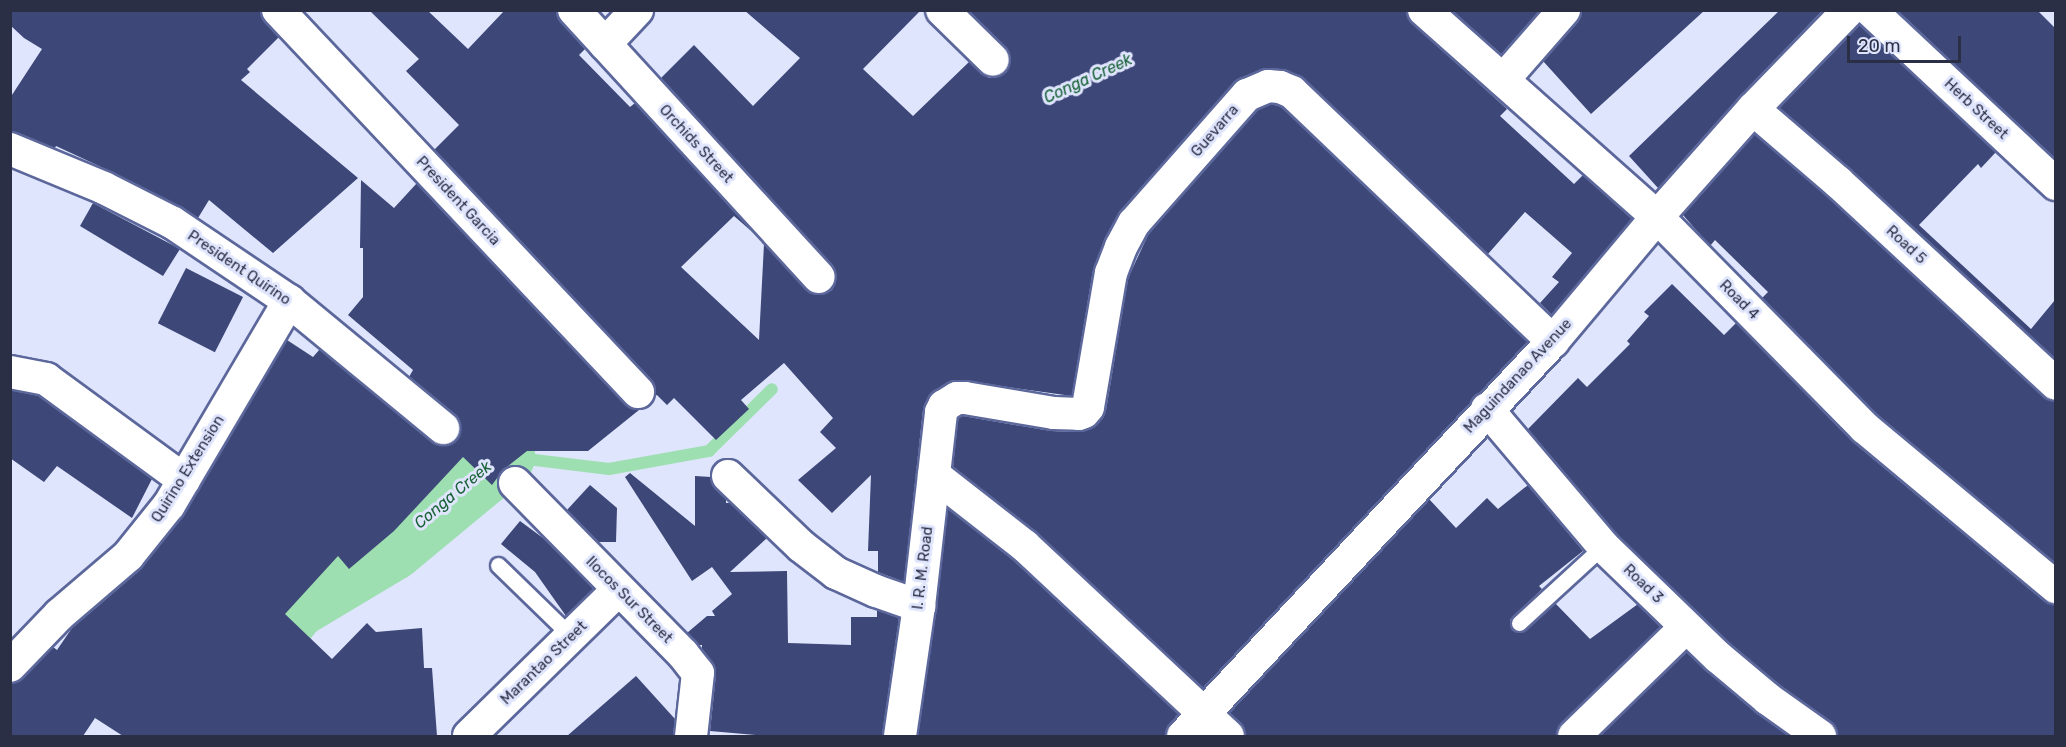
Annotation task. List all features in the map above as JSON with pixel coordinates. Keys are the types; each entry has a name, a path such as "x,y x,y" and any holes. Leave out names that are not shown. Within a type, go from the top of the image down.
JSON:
{"street":[{"name":"President Garcia","path":"278,10 638,392"},
{"name":"Orchids Street","path":"573,10 819,277"},
{"path":"605,44 638,10"},
{"path":"942,10 993,60"},
{"name":"Road 4","path":"1424,10 1656,217 1865,428 2055,587"},
{"path":"1503,80 1564,10"},
{"name":"Maguindanao Avenue","path":"1193,725 1487,409 1553,342 1656,217 1753,108 1849,10"},
{"name":"Herb Street","path":"1870,10 2055,184"},
{"name":"Guevarra","path":"949,401 965,398 1054,413 1079,414 1084,412 1088,407 1111,273 1120,247 1134,223 1247,95 1268,86 1280,87 1293,92 1553,342"},
{"name":"Road 5","path":"1753,108 1838,182 2055,384"},
{"name":"President Quirino","path":"10,149 104,188 173,223 289,301 443,428"},
{"name":"Quirino Extension","path":"10,666 58,615 128,556 169,505 289,301"},
{"path":"10,372 46,379 184,480"},
{"name":"I. R. M. Road","path":"900,736 919,606 941,412 949,401"},
{"name":"Road 3","path":"1487,409 1603,546 1686,627 1768,699 1820,736"},
{"path":"934,475 1024,546 1193,725 1228,736"},
{"path":"728,476 801,546 836,573 876,591 919,606"},
{"name":"Ilocos Sur Street","path":"515,483 683,654 698,673 691,736"},
{"name":"Marantao Street","path":"472,736 618,590"},
{"path":"1574,736 1686,627"}],"lane":[{"path":"1520,623 1603,546"},
{"path":"498,565 572,637"}],"building":[{"path":"10,10 261,10 265,22 279,37 247,69 250,72 241,80 358,178 273,253 209,200 198,218 112,172 56,146 55,148 10,131 10,98 42,49 24,38 10,25"},
{"path":"369,10 427,10 468,49 505,10 556,10 561,22 585,49 579,55 630,107 635,103 757,236 734,216 681,267 759,340 764,244 813,294 823,294 832,290 836,282 836,273 832,265 661,78 694,45 753,106 800,58 744,10 921,10 863,69 913,116 969,62 989,78 998,77 1006,72 1010,65 1010,56 1006,48 968,10 1407,10 1412,23 1507,109 1500,116 1574,184 1583,175 1632,219 1552,315 1540,303 1559,282 1552,277 1572,253 1525,212 1488,254 1304,79 1287,70 1269,68 1240,78 1120,211 1105,238 1093,270 1072,396 957,380 935,391 928,398 923,410 904,582 878,572 878,551 868,551 871,475 832,513 798,480 836,448 820,432 833,418 784,363 741,400 749,409 716,440 674,398 667,405 657,395 655,396 655,387 651,380 434,150 459,125 406,71 419,59"},
{"path":"1452,10 1540,10 1501,55"},
{"path":"1582,10 1705,10 1591,114 1543,61 1578,22"},
{"path":"1780,10 1823,10 1740,96 1658,188 1629,156"},
{"path":"1897,10 2037,10 2055,28 2055,159"},
{"path":"1860,25 1996,152 1981,168 1978,164 1919,225 2031,329 2055,300 2055,359 1850,169 1779,108"},
{"path":"1271,104 1282,107 1528,342 1203,688 1037,533 953,467 958,418 963,416 1051,431 1078,432 1098,423 1106,410 1128,278 1149,233 1258,110"},
{"path":"1755,134 1826,195 2044,397 2055,401 2055,563 1877,415 1762,298 1768,292 1715,240 1710,246 1683,215"},
{"path":"361,180 394,208 417,183 625,404 639,410 588,451 527,451 503,470 492,485 463,457 394,531 349,569 338,556 285,614 332,659 367,623 376,632 422,628 424,668 432,668 437,736 123,736 95,718 83,736 10,736 12,683 23,678 53,647 57,650 72,628 140,570 183,516 287,340 313,357 320,349 432,442 441,446 449,445 457,439 461,430 460,422 455,415 409,377 413,370 348,315 363,297 363,248 360,248"},
{"path":"93,203 180,249 163,276 80,226"},
{"path":"186,268 243,297 215,352 158,323"},
{"path":"1672,284 1724,335 1736,323 1853,442 2044,601 2055,605 2055,736 1838,736 1836,728 1830,721 1779,685 1730,644 1616,534 1528,429 1578,378 1587,387 1630,344 1627,341 1649,316 1644,312"},
{"path":"10,390 39,396 152,479 132,518 57,466 44,482 10,458"},
{"path":"630,473 695,526 695,476 711,477 715,489 726,499 726,503 731,503 767,538 730,572 787,571 788,643 851,645 851,617 877,617 877,610 899,618 882,736 767,736 710,731 716,674 702,645 698,645 687,633 707,616 715,616 712,611 732,594 712,567 692,581 625,477"},
{"path":"590,485 617,508 616,542 598,542 567,510"},
{"path":"1528,485 1583,551 1539,586 1542,589 1510,620 1512,630 1525,631 1555,603 1590,639 1638,604 1661,627 1561,723 1557,736 1245,736 1241,723 1229,713 1429,499 1456,528 1487,498 1498,509"},
{"path":"948,509 1013,560 1179,714 1170,724 1166,736 918,736"},
{"path":"520,521 543,538 594,589 566,616 535,572 501,544"},
{"path":"1687,652 1756,713 1790,736 1599,736"},
{"path":"636,676 675,719 673,736 567,736"}],"waterway":[{"name":"Conga Creek","path":"502,456 609,469 709,451 772,389"},
{"name":"Conga Creek","path":"190,736 294,605 391,547 501,456"}]}
